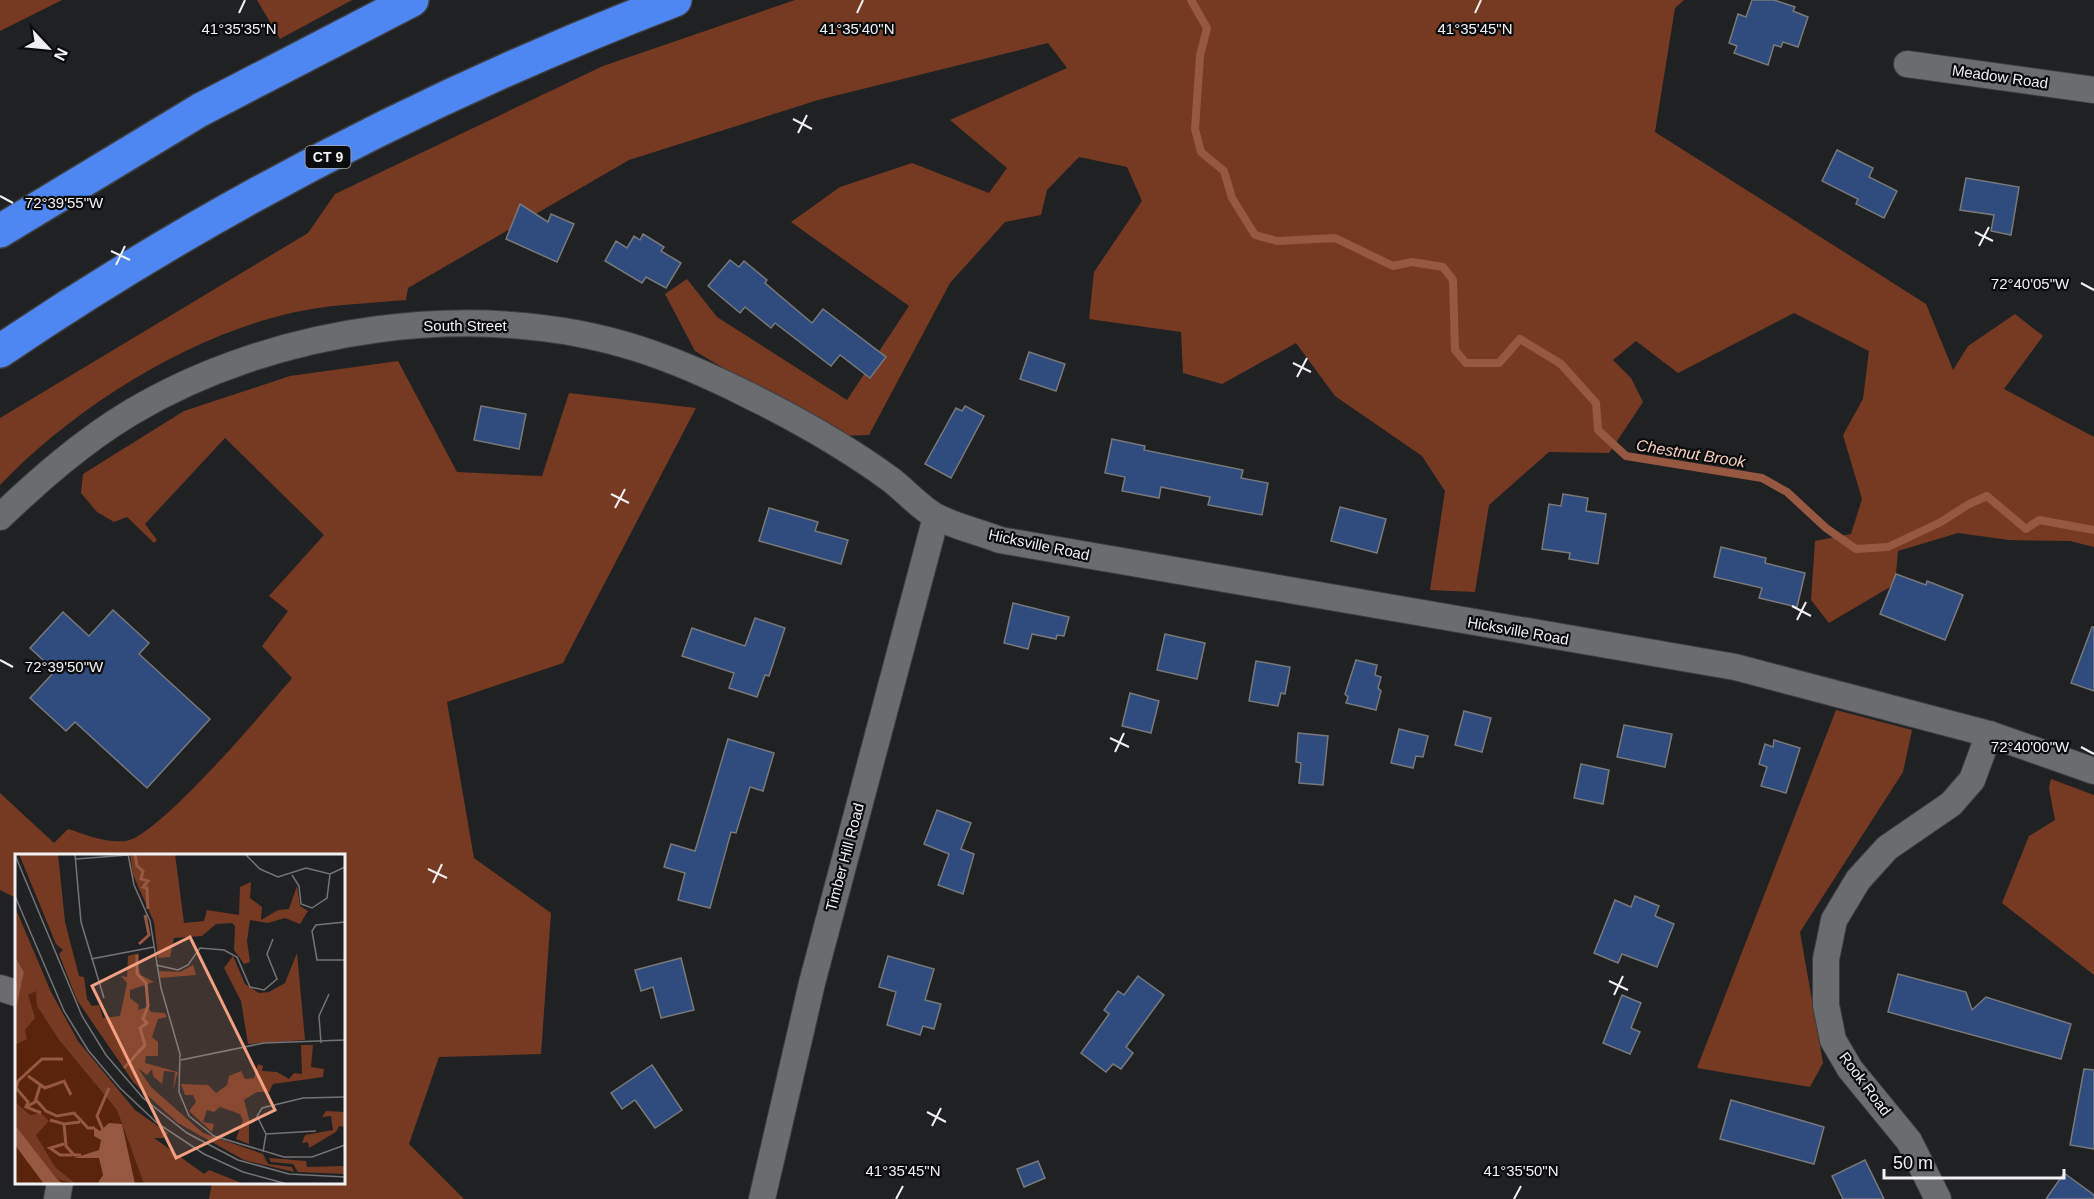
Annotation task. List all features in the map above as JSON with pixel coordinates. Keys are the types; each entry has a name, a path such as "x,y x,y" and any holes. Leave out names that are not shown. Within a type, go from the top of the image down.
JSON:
{"highway":[{"path":"0,231 200,110 412,0"},
{"name":"CT 9","path":"0,351 195,230 346,148 494,76 675,0"}],"street":[{"name":"Meadow Road","path":"1907,64 2094,90"},
{"name":"South Street","path":"0,517 79,448 129,414 198,378 285,347 342,334 396,327 458,324 521,327 580,335 637,348 690,368 748,395 847,451 890,479 936,517"},
{"name":"Hicksville Road","path":"936,517 1000,540 1736,667 1989,734 2094,771"},
{"name":"Timber Hill Road","path":"762,1199 812,983 936,517"},
{"name":"Rook Road","path":"1938,1199 1909,1141 1850,1069 1833,1040 1826,1005 1827,959 1834,920 1858,880 1887,848 1952,804 1972,780 1989,734"},
{"path":"0,988 15,993"},
{"path":"57,1199 60,1184"}],"shaded area":[{"path":"0,0 62,0 0,31"},
{"path":"257,0 352,0 280,39"},
{"path":"795,0 1684,0 1675,8 1655,132 1926,304 1953,370 1968,346 2015,314 2043,336 2004,389 2094,437 2094,547 2070,541 2009,540 1958,533 1898,551 1895,584 1829,623 1811,600 1815,541 1851,534 1862,499 1843,435 1863,399 1869,351 1794,313 1678,373 1636,341 1613,360 1631,378 1643,402 1609,453 1549,452 1489,505 1475,592 1430,590 1445,491 1422,456 1335,396 1296,343 1222,384 1183,373 1181,332 1089,319 1094,272 1142,201 1127,167 1079,157 1047,190 1041,215 1005,222 950,283 869,435 836,436 695,351 665,294 687,279 717,317 847,400 909,306 791,222 840,187 912,163 989,193 1007,168 950,120 1067,68 1048,43 818,100 629,160 408,288 406,300 306,310 265,320 181,353 101,400 30,455 0,485 0,418 308,233 335,194 603,66"},
{"path":"398,361 457,472 542,476 569,393 696,408 563,663 447,702 474,858 551,913 541,1054 439,1057 409,1144 464,1199 209,1199 212,1184 345,1184 345,854 15,854 15,898 0,890 0,793 54,843 68,829 103,840 126,841 142,834 186,795 237,742 292,678 262,646 288,611 269,596 324,535 225,438 145,524 157,540 154,543 127,517 114,522 97,512 81,493 83,474 184,411 290,376"},
{"path":"1836,710 1912,730 1903,772 1800,932 1823,1063 1810,1087 1697,1068"},
{"path":"2051,779 2094,795 2094,975 2002,903 2029,836 2055,820 2049,788"}],"building":[{"path":"1752,0 1774,0 1795,7 1793,11 1808,17 1798,47 1783,42 1781,47 1774,45 1768,65 1734,53 1737,46 1729,43 1738,14 1746,17"},
{"path":"1837,150 1873,168 1869,177 1897,191 1884,218 1856,204 1858,199 1822,181"},
{"path":"1966,178 2019,187 2011,235 1991,231 1994,215 1960,210"},
{"path":"520,204 548,222 551,214 574,224 557,262 506,239"},
{"path":"643,234 664,247 661,251 681,263 666,288 646,277 642,283 605,261 616,241 627,248 634,236 640,240"},
{"path":"730,260 739,267 744,261 767,280 765,283 812,323 823,309 886,357 870,378 840,355 831,366 775,323 771,328 745,307 740,313 708,286"},
{"path":"1029,352 1065,364 1056,391 1020,379"},
{"path":"481,406 526,414 519,449 474,440"},
{"path":"965,406 984,416 951,478 925,464 956,408 962,411"},
{"path":"1112,439 1145,446 1144,450 1243,470 1241,478 1268,483 1262,515 1208,505 1210,497 1161,487 1159,498 1122,491 1125,477 1105,473"},
{"path":"1563,494 1588,498 1586,511 1606,514 1598,564 1569,559 1570,553 1542,549 1549,504 1561,506"},
{"path":"1340,507 1386,519 1377,553 1331,541"},
{"path":"769,508 818,522 815,531 848,540 841,564 759,541"},
{"path":"1721,547 1766,558 1765,563 1805,573 1797,607 1759,598 1762,588 1714,577"},
{"path":"1896,574 1926,585 1927,581 1963,595 1945,640 1880,614"},
{"path":"1013,603 1069,617 1064,636 1057,635 1056,639 1032,634 1028,649 1004,643"},
{"path":"113,610 149,643 139,654 210,719 147,788 75,722 66,731 30,698 55,671 30,648 63,612 89,636"},
{"path":"755,618 785,628 769,676 765,675 757,697 729,688 734,673 682,656 692,628 745,646"},
{"path":"2092,627 2094,627 2094,691 2071,683"},
{"path":"1165,634 1205,643 1197,679 1157,670"},
{"path":"1356,660 1377,665 1375,675 1381,677 1378,688 1381,691 1376,710 1346,703 1348,697 1345,694"},
{"path":"1256,661 1290,667 1285,694 1281,693 1278,706 1249,701"},
{"path":"1130,693 1159,701 1151,733 1122,726"},
{"path":"1464,711 1491,718 1482,752 1455,745"},
{"path":"1624,725 1672,734 1665,767 1617,757"},
{"path":"1399,729 1428,736 1423,757 1416,756 1413,768 1391,763"},
{"path":"1298,733 1328,736 1323,785 1299,783 1301,763 1296,762"},
{"path":"728,739 774,753 763,791 750,787 736,833 731,832 710,908 678,900 685,873 664,867 671,844 695,851"},
{"path":"1774,740 1800,748 1786,793 1761,786 1767,767 1759,764 1765,744 1773,747"},
{"path":"1581,764 1609,770 1603,804 1574,798"},
{"path":"937,810 971,823 961,849 974,854 963,894 938,885 949,854 924,844"},
{"path":"1635,896 1659,906 1655,916 1674,924 1657,967 1622,954 1618,963 1594,953 1615,900 1631,907"},
{"path":"888,956 934,969 925,1000 941,1004 934,1029 923,1026 920,1035 887,1025 896,992 879,987"},
{"path":"681,958 694,1010 661,1018 653,987 641,991 635,970"},
{"path":"1898,974 1966,992 1972,1010 1986,997 2071,1024 2061,1059 1888,1012"},
{"path":"1138,976 1164,995 1126,1047 1133,1053 1121,1069 1113,1064 1106,1072 1081,1053 1109,1014 1104,1010 1118,991 1124,995"},
{"path":"1622,995 1641,1003 1631,1028 1640,1032 1630,1054 1603,1043"},
{"path":"652,1065 682,1110 655,1128 635,1100 622,1109 611,1093"},
{"path":"2084,1069 2094,1070 2094,1149 2070,1145"},
{"path":"1731,1100 1824,1127 1814,1164 1720,1139"},
{"path":"1865,1160 1884,1199 1843,1199 1832,1176"},
{"path":"1038,1161 1045,1178 1024,1187 1017,1169"},
{"path":"2064,1173 2094,1195 2094,1199 2046,1199"}],"waterway":[{"name":"Chestnut Brook","path":"1191,0 1207,28 1200,56 1195,129 1201,152 1224,171 1232,198 1255,235 1277,241 1335,238 1393,266 1412,262 1443,267 1453,280 1455,350 1466,363 1499,363 1520,339 1561,364 1596,403 1598,430 1626,456 1762,478 1787,492 1826,528 1856,549 1888,547 1941,522 1969,504 1987,496 2026,529 2039,520 2094,530"}]}
